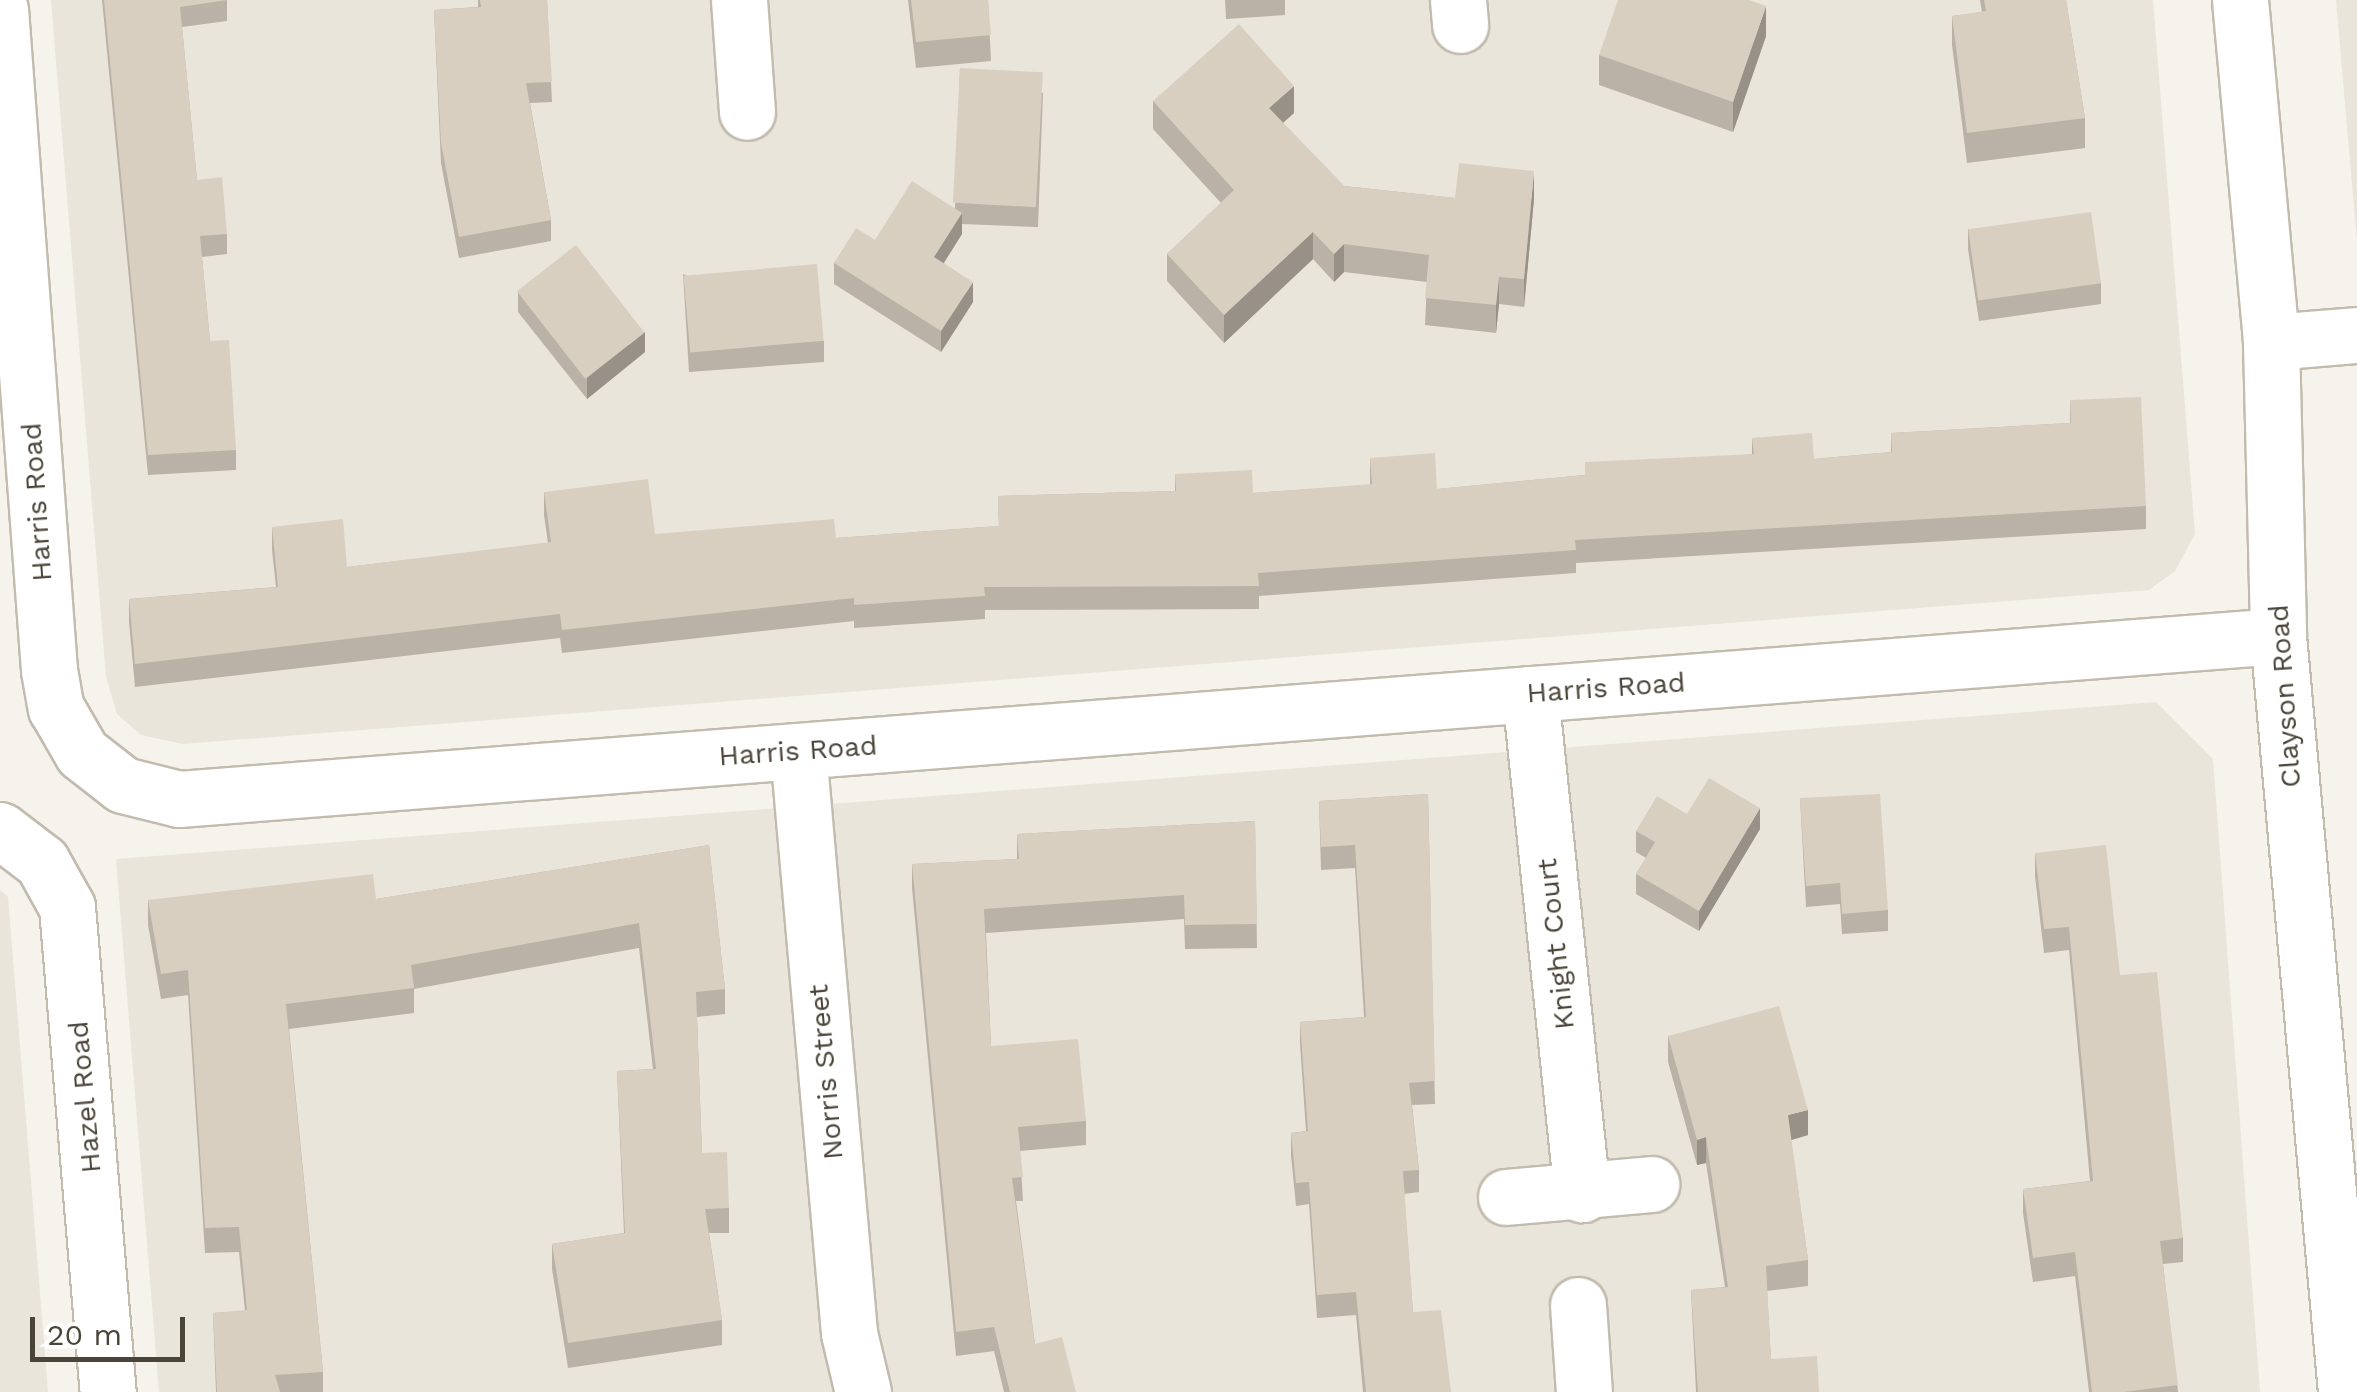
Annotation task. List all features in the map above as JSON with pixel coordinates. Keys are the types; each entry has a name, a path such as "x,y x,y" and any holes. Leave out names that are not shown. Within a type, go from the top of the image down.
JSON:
{"street":[{"path":"738,0 747,112"},
{"name":"Clayson Road","path":"2240,0 2271,342 2278,636 2346,1392"},
{"name":"Harris Road","path":"0,9 49,670 56,708 92,764 123,785 178,799 2278,636"},
{"path":"2271,342 2357,335"},
{"name":"Knight Court","path":"1530,694 1582,1194"},
{"name":"Norris Street","path":"798,751 848,1333 863,1392"},
{"name":"Hazel Road","path":"0,830 42,862 67,907 108,1392"},
{"path":"1506,1197 1582,1194 1650,1184"},
{"path":"1578,1305 1584,1392"}],"shaded area":[{"path":"51,0 2153,0 2195,534 2175,571 2149,590 183,744 141,735 117,714 106,677"},
{"path":"2336,0 2357,0 2357,242"},
{"path":"2156,702 2213,759 2260,1392 159,1392 116,859"},
{"path":"0,890 8,897 48,1392 0,1392"}],"building":[{"path":"104,0 227,0 180,7 197,180 222,177 227,234 200,236 210,341 229,340 236,450 148,455"},
{"path":"480,0 547,0 552,82 526,83 551,220 459,237 441,143 434,10 481,7"},
{"path":"911,0 988,0 991,35 916,42"},
{"path":"1618,0 1749,0 1766,6 1733,102 1599,55"},
{"path":"1984,0 2066,0 2085,118 1967,133 1952,16 1986,11"},
{"path":"1239,24 1294,86 1269,108 1344,186 1455,198 1459,163 1534,171 1524,279 1499,277 1496,305 1425,298 1429,255 1344,244 1334,254 1313,232 1224,315 1167,254 1234,190 1153,101"},
{"path":"960,68 1043,72 1036,207 953,203"},
{"path":"912,181 962,213 934,257 973,282 941,331 834,263 856,228 875,240"},
{"path":"2091,212 2101,283 1978,301 1968,229"},
{"path":"576,245 644,332 585,379 517,291"},
{"path":"817,264 824,341 690,352 684,276"},
{"path":"2141,397 2146,506 1575,540 1576,550 1258,573 1259,586 984,587 985,596 854,605 854,598 562,630 560,614 135,664 129,599 278,587 272,527 343,519 347,567 551,542 544,492 648,479 655,534 834,519 836,538 999,526 998,496 1176,491 1175,474 1252,470 1253,493 1372,484 1370,458 1435,453 1437,489 1585,475 1585,462 1754,454 1752,438 1812,433 1814,459 1892,452 1891,433 2071,423 2070,400"},
{"path":"1709,778 1760,808 1699,911 1636,874 1655,842 1636,831 1657,796 1687,814"},
{"path":"1428,794 1435,1081 1409,1083 1419,1170 1403,1171 1413,1312 1441,1310 1451,1392 1366,1392 1356,1292 1317,1295 1309,1182 1296,1183 1291,1133 1308,1131 1300,1022 1366,1017 1355,845 1321,847 1319,801"},
{"path":"1880,794 1888,910 1842,914 1840,883 1806,886 1800,798"},
{"path":"1255,821 1257,924 1185,925 1184,895 984,909 991,1046 1078,1039 1086,1121 1018,1127 1023,1177 1012,1178 1035,1344 1062,1337 1076,1392 1010,1392 994,1327 956,1332 912,864 1019,859 1017,834"},
{"path":"709,845 725,989 696,992 702,1153 727,1152 729,1208 705,1209 722,1320 568,1343 552,1244 625,1233 617,1071 656,1069 639,923 411,965 414,988 286,1004 323,1372 275,1375 280,1392 217,1392 213,1313 247,1310 239,1227 205,1228 188,970 161,974 148,900 373,874 376,899"},
{"path":"2106,845 2120,975 2157,972 2183,1238 2160,1241 2178,1385 2124,1392 2092,1392 2075,1252 2033,1258 2023,1189 2093,1181 2069,927 2044,929 2035,853"},
{"path":"1779,1006 1808,1110 1788,1115 1808,1260 1766,1266 1771,1359 1817,1356 1819,1392 1698,1392 1691,1290 1728,1287 1706,1137 1697,1140 1668,1036"}]}
